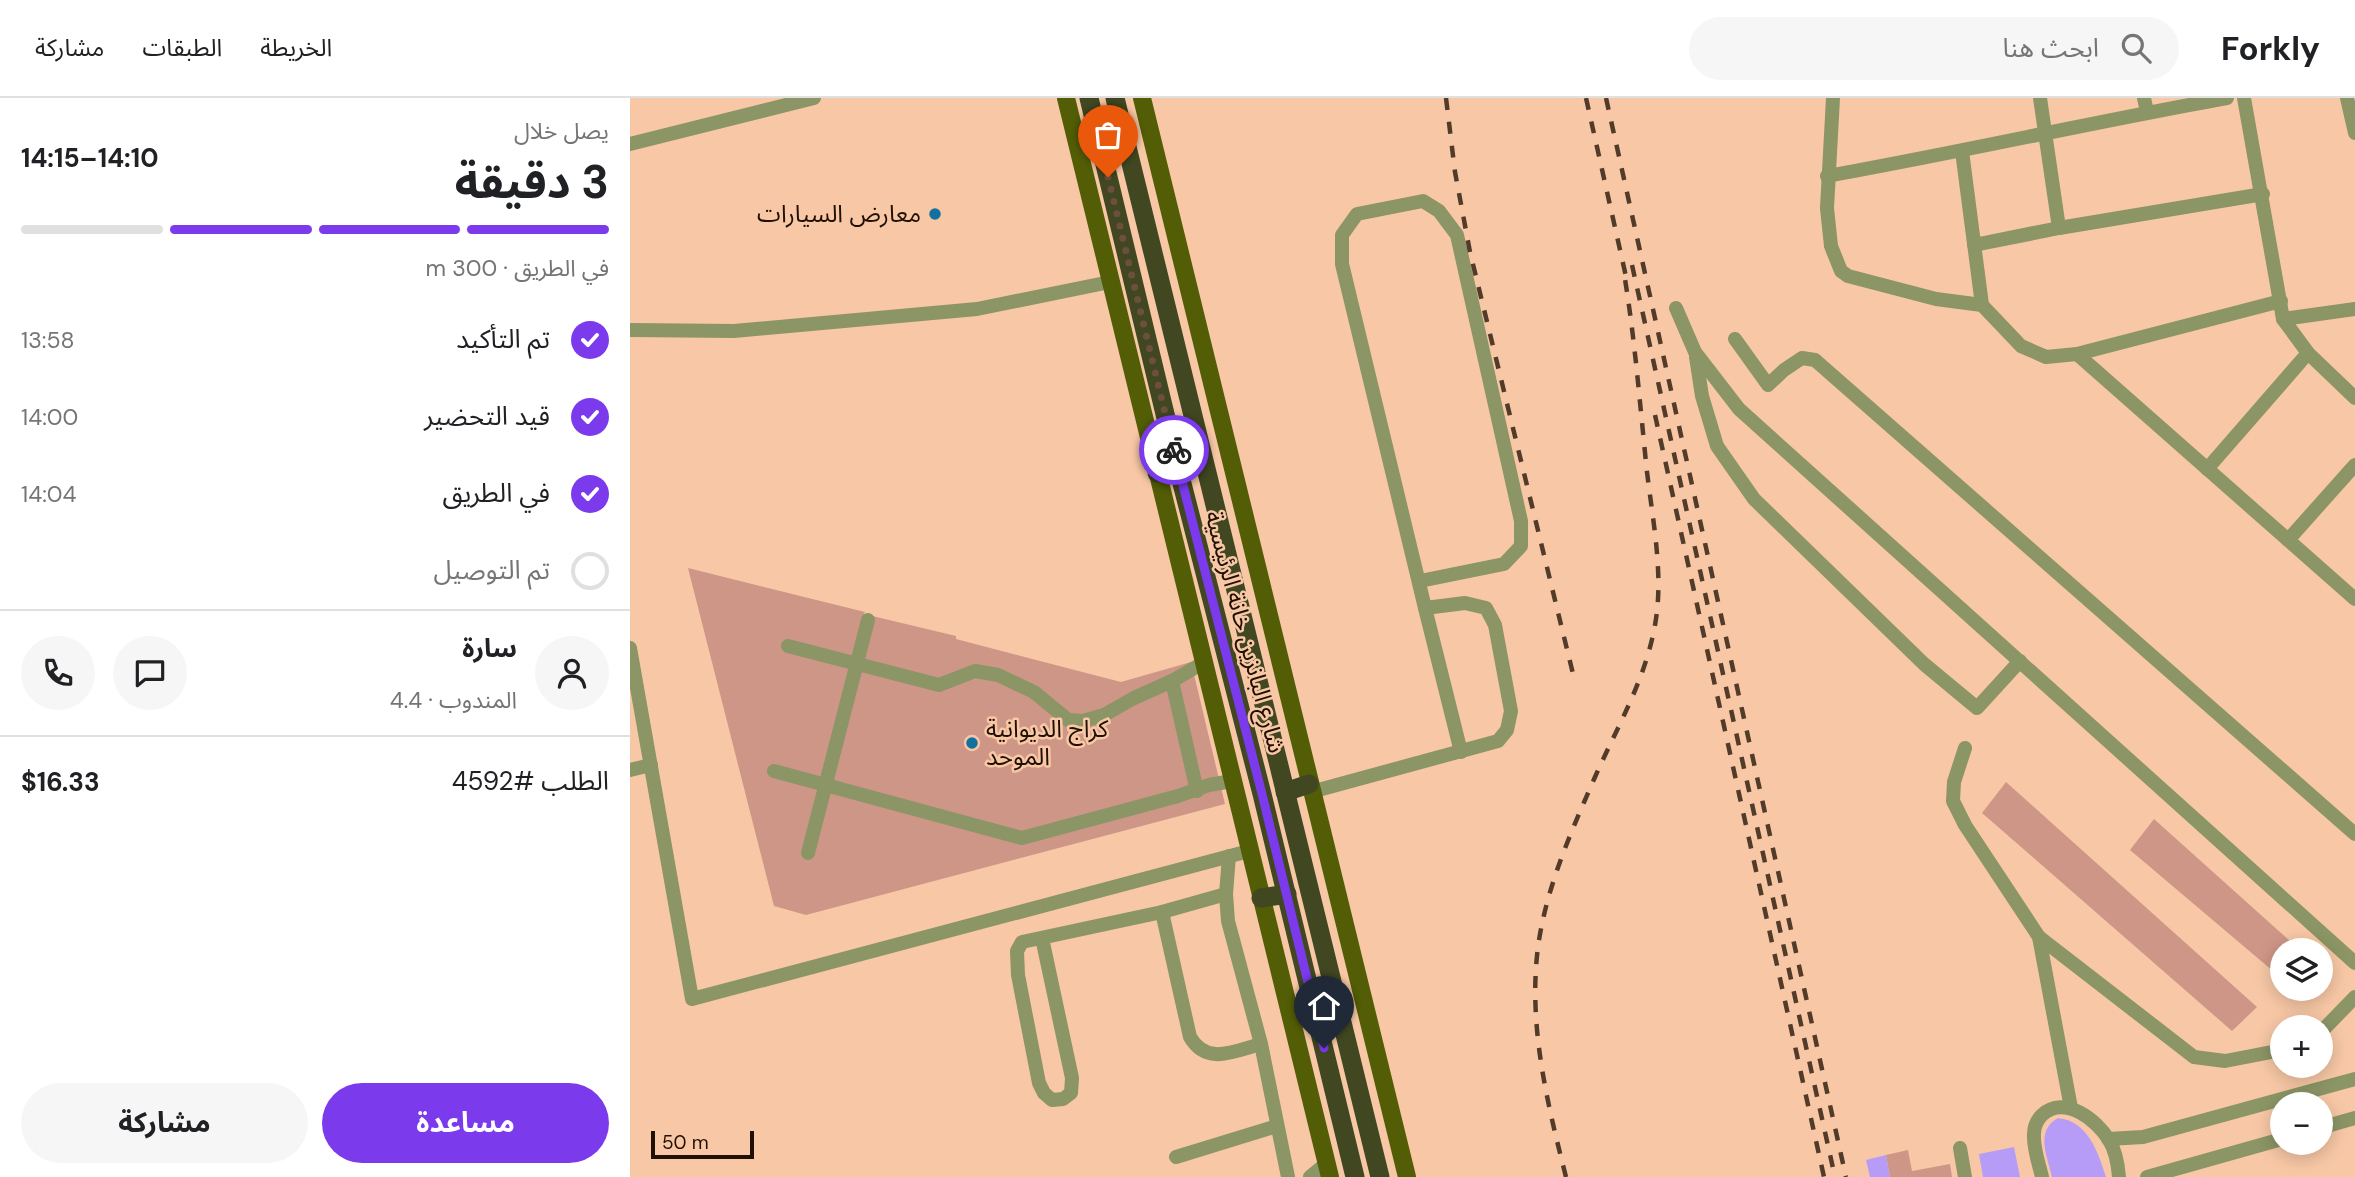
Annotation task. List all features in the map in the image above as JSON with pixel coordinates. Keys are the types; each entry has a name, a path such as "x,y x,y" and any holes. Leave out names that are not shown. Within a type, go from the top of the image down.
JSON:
{"highway":[{"name":"شارع البانزين خانة الرئيسية","path":"1089,98 1178,468 1287,894 1355,1177"},
{"name":"شارع البانزين خانة الرئيسية","path":"1115,98 1380,1177"},
{"path":"1157,473 1178,468"},
{"path":"1285,792 1310,788"},
{"path":"1261,898 1287,894"}],"main road":[{"path":"1066,98 1329,1170"},
{"path":"1142,98 1407,1177"}],"street":[{"path":"630,144 814,98"},
{"path":"1833,98 1827,208 1830,246 1842,271 1848,276 1936,299 1982,305"},
{"path":"2040,98 2059,228"},
{"path":"1827,176 2047,134 2145,105 2227,98"},
{"path":"2244,98 2283,319 2308,353 2355,398"},
{"path":"2347,98 2355,133"},
{"path":"1962,151 1982,305 2021,346 2046,357 2077,354 2281,301"},
{"path":"1974,245 2263,194"},
{"path":"1420,581 1504,564 1521,545 1521,521 1457,235 1439,211 1423,201 1357,214 1342,235 1342,264 1461,752"},
{"path":"630,330 734,331 977,309 1110,282"},
{"path":"1676,308 1695,352 1739,409 2355,963"},
{"path":"2283,319 2355,309"},
{"path":"1735,340 1768,386 1784,370 1802,358 1815,360 2355,834"},
{"path":"1695,352 1702,396 1717,446 1754,499 1924,664 1977,709 2020,661"},
{"path":"2207,469 2308,353"},
{"path":"2077,354 2355,599"},
{"path":"2288,540 2355,465"},
{"path":"1310,788 1461,752 1498,741 1507,730 1511,711 1494,625 1486,608 1465,603 1425,608"},
{"path":"808,853 869,620"},
{"path":"788,646 939,685 975,671 998,675 1034,692 1068,720 1076,721 1104,715 1203,663"},
{"path":"630,648 692,999 1249,852"},
{"path":"1172,681 1196,791"},
{"path":"1965,748 1954,782 1953,801 1965,825 2039,937 2194,1057 2225,1060 2270,1052"},
{"path":"630,770 651,765"},
{"path":"774,771 1022,838 1196,791 1209,785 1232,781"},
{"path":"1229,856 1226,894 1228,920 1261,1044 1288,1177"},
{"path":"1042,938 1072,1078 1071,1093 1063,1099 1052,1100 1044,1093 1039,1083 1018,975 1017,951 1022,942 1162,912 1226,894"},
{"path":"1162,912 1190,1037 1198,1050 1222,1055 1261,1044"},
{"path":"2039,937 2071,1108"},
{"path":"2333,1020 2355,997"},
{"path":"2108,1139 2143,1137 2355,1079"},
{"path":"2042,1177 2033,1136 2036,1123 2057,1107 2071,1108 2090,1120 2108,1139 2115,1152 2119,1177"},
{"path":"2333,1124 2355,1118"},
{"path":"1176,1157 1277,1126"},
{"path":"2147,1177 2270,1142"},
{"path":"1960,1148 1965,1177"},
{"path":"1311,1177 1329,1170"}],"shaded area":[{"path":"2058,1118 2068,1120 2084,1131 2095,1148 2106,1177 2052,1177 2044,1144 2047,1130"},
{"path":"2014,1147 2020,1177 1983,1177 1979,1154"},
{"path":"1886,1155 1890,1177 1870,1177 1866,1160"}],"building":[{"name":"كراج الديوانية الموحد","path":"688,568 865,612 864,614 956,636 956,639 1121,682 1191,662 1225,804 806,915 774,906"},
{"path":"2006,782 2257,1007 2232,1031 1982,813"},
{"path":"2154,819 2287,938 2270,938 2270,969 2130,850"},
{"path":"1908,1150 1912,1171 1950,1164 1952,1177 1890,1177 1886,1155"}],"railway":[{"path":"1446,98 1455,172 1470,252 1575,682"},
{"path":"1586,98 1627,281"},
{"path":"1606,98 1846,1177"},
{"path":"1632,265 1835,1177"},
{"path":"1566,1177 1546,1092 1537,1034 1535,1005 1538,947 1560,860 1645,665 1657,606 1657,549 1624,273"},
{"path":"1655,415 1824,1177"}],"way so far":[{"path":"1108,177 1174,450"}],"place":[{"name":"معارض السيارات","path":"935,214"},
{"name":"كراج الديوانية الموحد","path":"972,743"}],"route":[{"path":"1174,450 1324,1048"}]}
